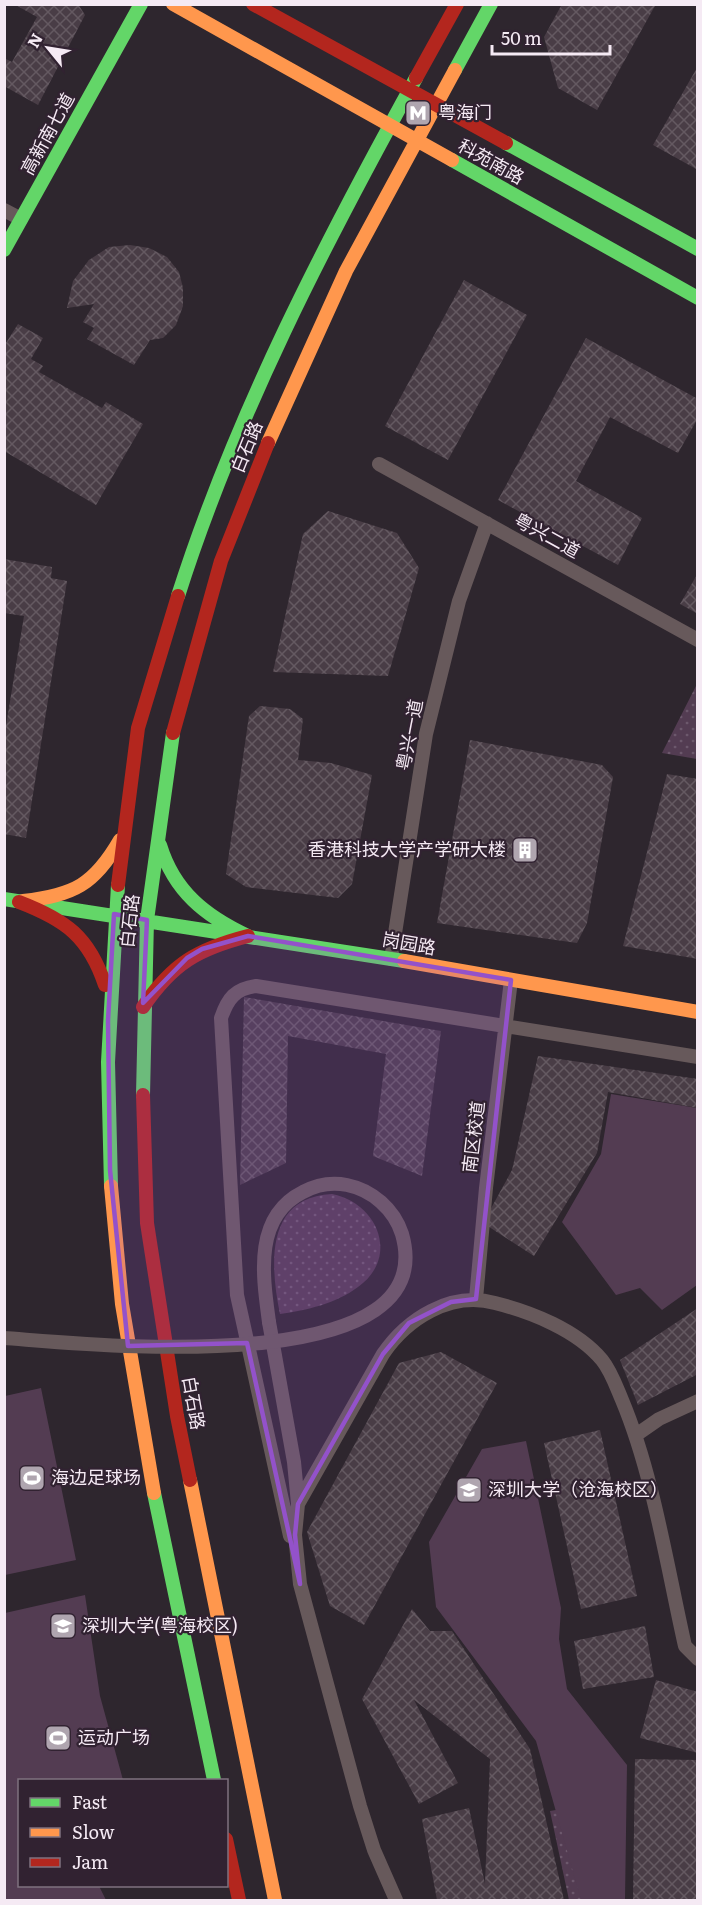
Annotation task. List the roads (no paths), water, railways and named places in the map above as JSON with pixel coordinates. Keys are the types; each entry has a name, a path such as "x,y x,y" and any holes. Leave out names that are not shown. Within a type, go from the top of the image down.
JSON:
{"main road":[{"name":"高新南七道","path":"4,249 141,4"},
{"name":"科苑南路","path":"173,4 698,298"},
{"name":"科苑南路","path":"253,4 698,249"},
{"name":"白石路","path":"214,1779 143,1436 122,1303 110,1170 109,1001 114,914 139,725 187,561 252,396 320,252 457,4"},
{"name":"白石路","path":"275,1900 167,1361 144,1188 143,1007 147,920 174,729 221,561 280,413 346,271 491,4"},
{"path":"12,900 58,898 75,892 99,872 125,830"},
{"path":"159,840 164,862 183,894 208,916 248,936"},
{"path":"12,900 45,911 68,925 86,941 100,970 109,1001"},
{"name":"岗园路","path":"12,900 114,914 391,959 698,1012"},
{"path":"143,1007 168,974 187,958 202,949 248,936"},
{"path":"228,1848 239,1900"}],"street":[{"path":"4,210 21,219"},
{"name":"粤兴二道","path":"379,464 698,640"},
{"name":"粤兴一道","path":"391,959 426,734 459,601 487,523"},
{"name":"南区校道","path":"476,1299 511,980"},
{"path":"396,1900 378,1860 360,1806 300,1584 237,1295 221,1018 228,1000 241,988 256,986 698,1057"},
{"path":"4,1338 141,1346 227,1345 265,1342 275,1340 295,1338 361,1320 375,1312 392,1295 403,1271 404,1241 395,1218 387,1208 367,1192 343,1185 309,1189 287,1203 267,1234 263,1258 264,1284 269,1323 271,1334 273,1346 279,1380 294,1462 298,1504 295,1535 300,1584"},
{"path":"298,1504 382,1354 396,1335 432,1311 452,1302 476,1299 508,1306 559,1328 586,1344 609,1371 636,1435 685,1646 698,1659"},
{"path":"636,1435 659,1419 698,1401"}],"place":[{"name":"粤海门","path":"418,113"},
{"name":"香港科技大学产学研大楼","path":"525,850"},
{"name":"海边足球场","path":"32,1478"},
{"name":"深圳大学（沧海校区）","path":"469,1490"},
{"name":"深圳大学(粤海校区)","path":"63,1626"},
{"name":"运动广场","path":"58,1738"}]}
